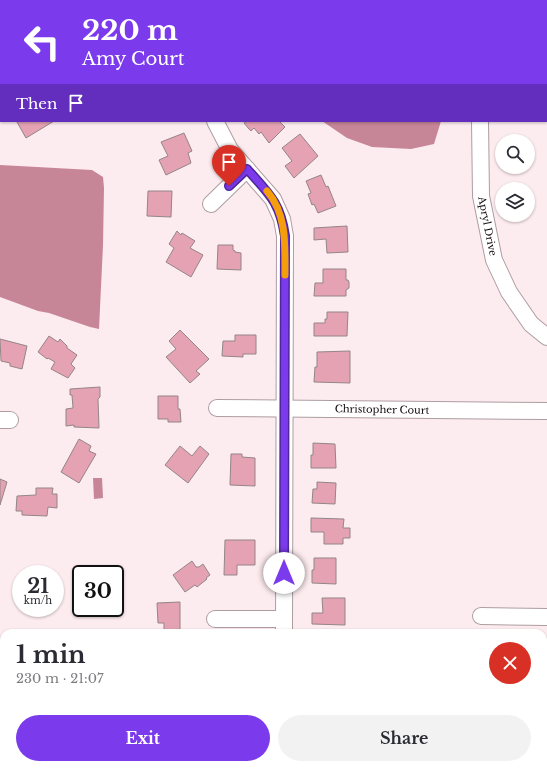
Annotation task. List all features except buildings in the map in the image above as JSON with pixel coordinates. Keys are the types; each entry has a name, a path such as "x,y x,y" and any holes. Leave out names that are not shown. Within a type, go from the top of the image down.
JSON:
{"street":[{"path":"215,619 284,626 285,408 285,236 282,219 273,199 230,150 216,122"},
{"name":"Apryl Drive","path":"480,122 481,196 494,260 509,292 531,324 547,337"},
{"path":"211,204 247,169"},
{"name":"Christopher Court","path":"216,408 547,411"},
{"path":"482,616 547,617"}],"shaded area":[{"path":"323,122 441,122 434,144 411,149 372,147 347,138"},
{"path":"0,165 92,170 103,177 103,245 99,329 38,311 0,297"},
{"path":"93,478 102,478 103,498 94,499"}],"slow traffic":[{"path":"267,191 273,199 282,219 285,236 285,275"}],"route":[{"path":"229,186 247,169 273,199 282,219 285,236 284,573"}]}
